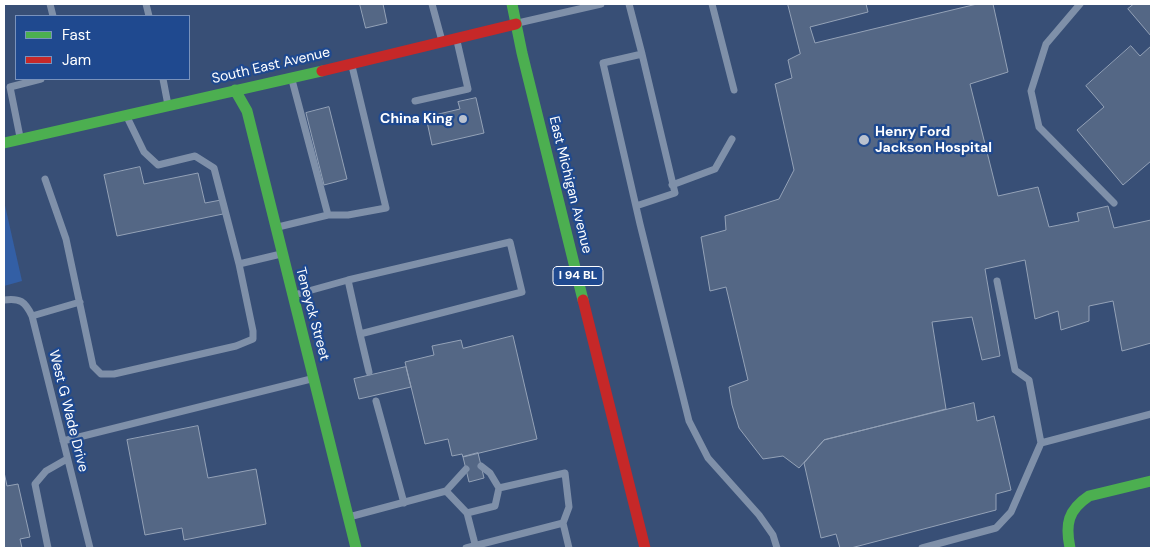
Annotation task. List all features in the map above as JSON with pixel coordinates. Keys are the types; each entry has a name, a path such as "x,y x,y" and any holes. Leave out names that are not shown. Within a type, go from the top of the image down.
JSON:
{"street":[{"name":"East Michigan Avenue","path":"512,4 522,53 646,548"},
{"name":"South East Avenue","path":"4,142 352,64 516,24"},
{"name":"Teneyck Street","path":"235,90 246,111 291,296 314,379 356,548"},
{"path":"1070,548 1066,525 1080,501 1089,496 1151,481"}],"lane":[{"path":"432,4 442,42"},
{"path":"516,24 601,4"},
{"path":"629,4 675,193 636,206"},
{"path":"712,4 734,90"},
{"path":"1080,4 1046,44 1030,91 1039,127 1114,203"},
{"path":"415,101 468,89 456,38"},
{"path":"642,54 603,63 689,421 708,458 759,515 773,535 777,548"},
{"path":"275,228 328,215 348,215 386,208 352,64"},
{"path":"292,77 328,215"},
{"path":"20,139 10,87 37,80"},
{"path":"163,80 168,105"},
{"path":"45,179 66,239 93,366 101,374 114,374 236,346 252,339 253,331 239,264 214,168 196,156 158,165 144,152 126,115"},
{"path":"672,185 715,168 732,139"},
{"path":"291,296 348,280 510,242 522,292 360,334"},
{"path":"239,264 281,254"},
{"path":"348,280 369,372"},
{"path":"922,548 996,528 1012,512 1041,443 1029,380 1015,370 997,281"},
{"path":"4,300 15,299 27,305 32,316 80,302"},
{"name":"West G Wade Drive","path":"32,316 90,548"},
{"path":"63,441 314,379"},
{"path":"376,401 404,503"},
{"path":"1041,443 1151,414"},
{"path":"48,548 35,484 46,471 67,459"},
{"path":"467,513 495,506 499,488 490,473 481,466"},
{"path":"348,518 446,491 466,469"},
{"path":"499,488 565,473 569,507 562,522 569,548"},
{"path":"446,491 467,513 475,547"},
{"path":"466,548 562,522"}],"shaded area":[{"path":"4,201 22,281 4,286"}],"building":[{"path":"360,4 383,4 387,23 366,28"},
{"path":"788,4 866,4 868,12 810,27 815,43 977,4 993,4 1008,72 970,84 998,196 1038,187 1049,227 1079,221 1077,213 1108,206 1114,228 1151,220 1151,343 1122,351 1113,301 1089,306 1089,321 1061,330 1058,311 1035,319 1025,260 985,269 1000,356 982,360 972,317 932,322 946,409 824,440 799,468 783,456 763,459 739,428 732,405 729,387 748,380 726,287 710,291 701,237 726,230 725,216 779,199 794,170 775,84 792,78 788,60 800,54"},
{"path":"1134,4 1151,4 1151,36 1128,9"},
{"path":"1131,46 1140,56 1151,46 1151,161 1123,185 1077,130 1104,107 1086,86"},
{"path":"476,98 484,133 432,145 426,117 460,109 458,102"},
{"path":"329,107 347,179 324,185 306,113"},
{"path":"140,167 144,184 198,173 205,203 221,200 223,214 117,236 104,175"},
{"path":"513,336 537,439 463,457 462,454 452,456 448,439 425,444 405,362 434,355 432,346 461,340 463,348"},
{"path":"406,367 411,387 359,399 354,379"},
{"path":"974,403 977,421 994,416 1011,490 996,494 996,510 851,548 840,548 836,534 821,538 804,463 824,440"},
{"path":"198,426 208,478 256,469 266,524 184,540 182,528 145,535 127,440"},
{"path":"478,453 484,478 469,482 463,457"},
{"path":"4,472 7,486 18,484 30,537 20,539 22,548 4,548"}],"traffic: fast":[{"path":"512,4 522,53 583,300"},
{"path":"4,143 322,71"},
{"path":"235,90 247,111 356,548"},
{"path":"1070,548 1068,525 1072,512 1082,501 1089,496 1151,481"}],"traffic: jam":[{"path":"322,71 516,24"},
{"path":"583,300 645,548"}],"place":[{"name":"China King","path":"463,119"},
{"name":"Henry Ford Jackson Hospital","path":"864,140"}]}
